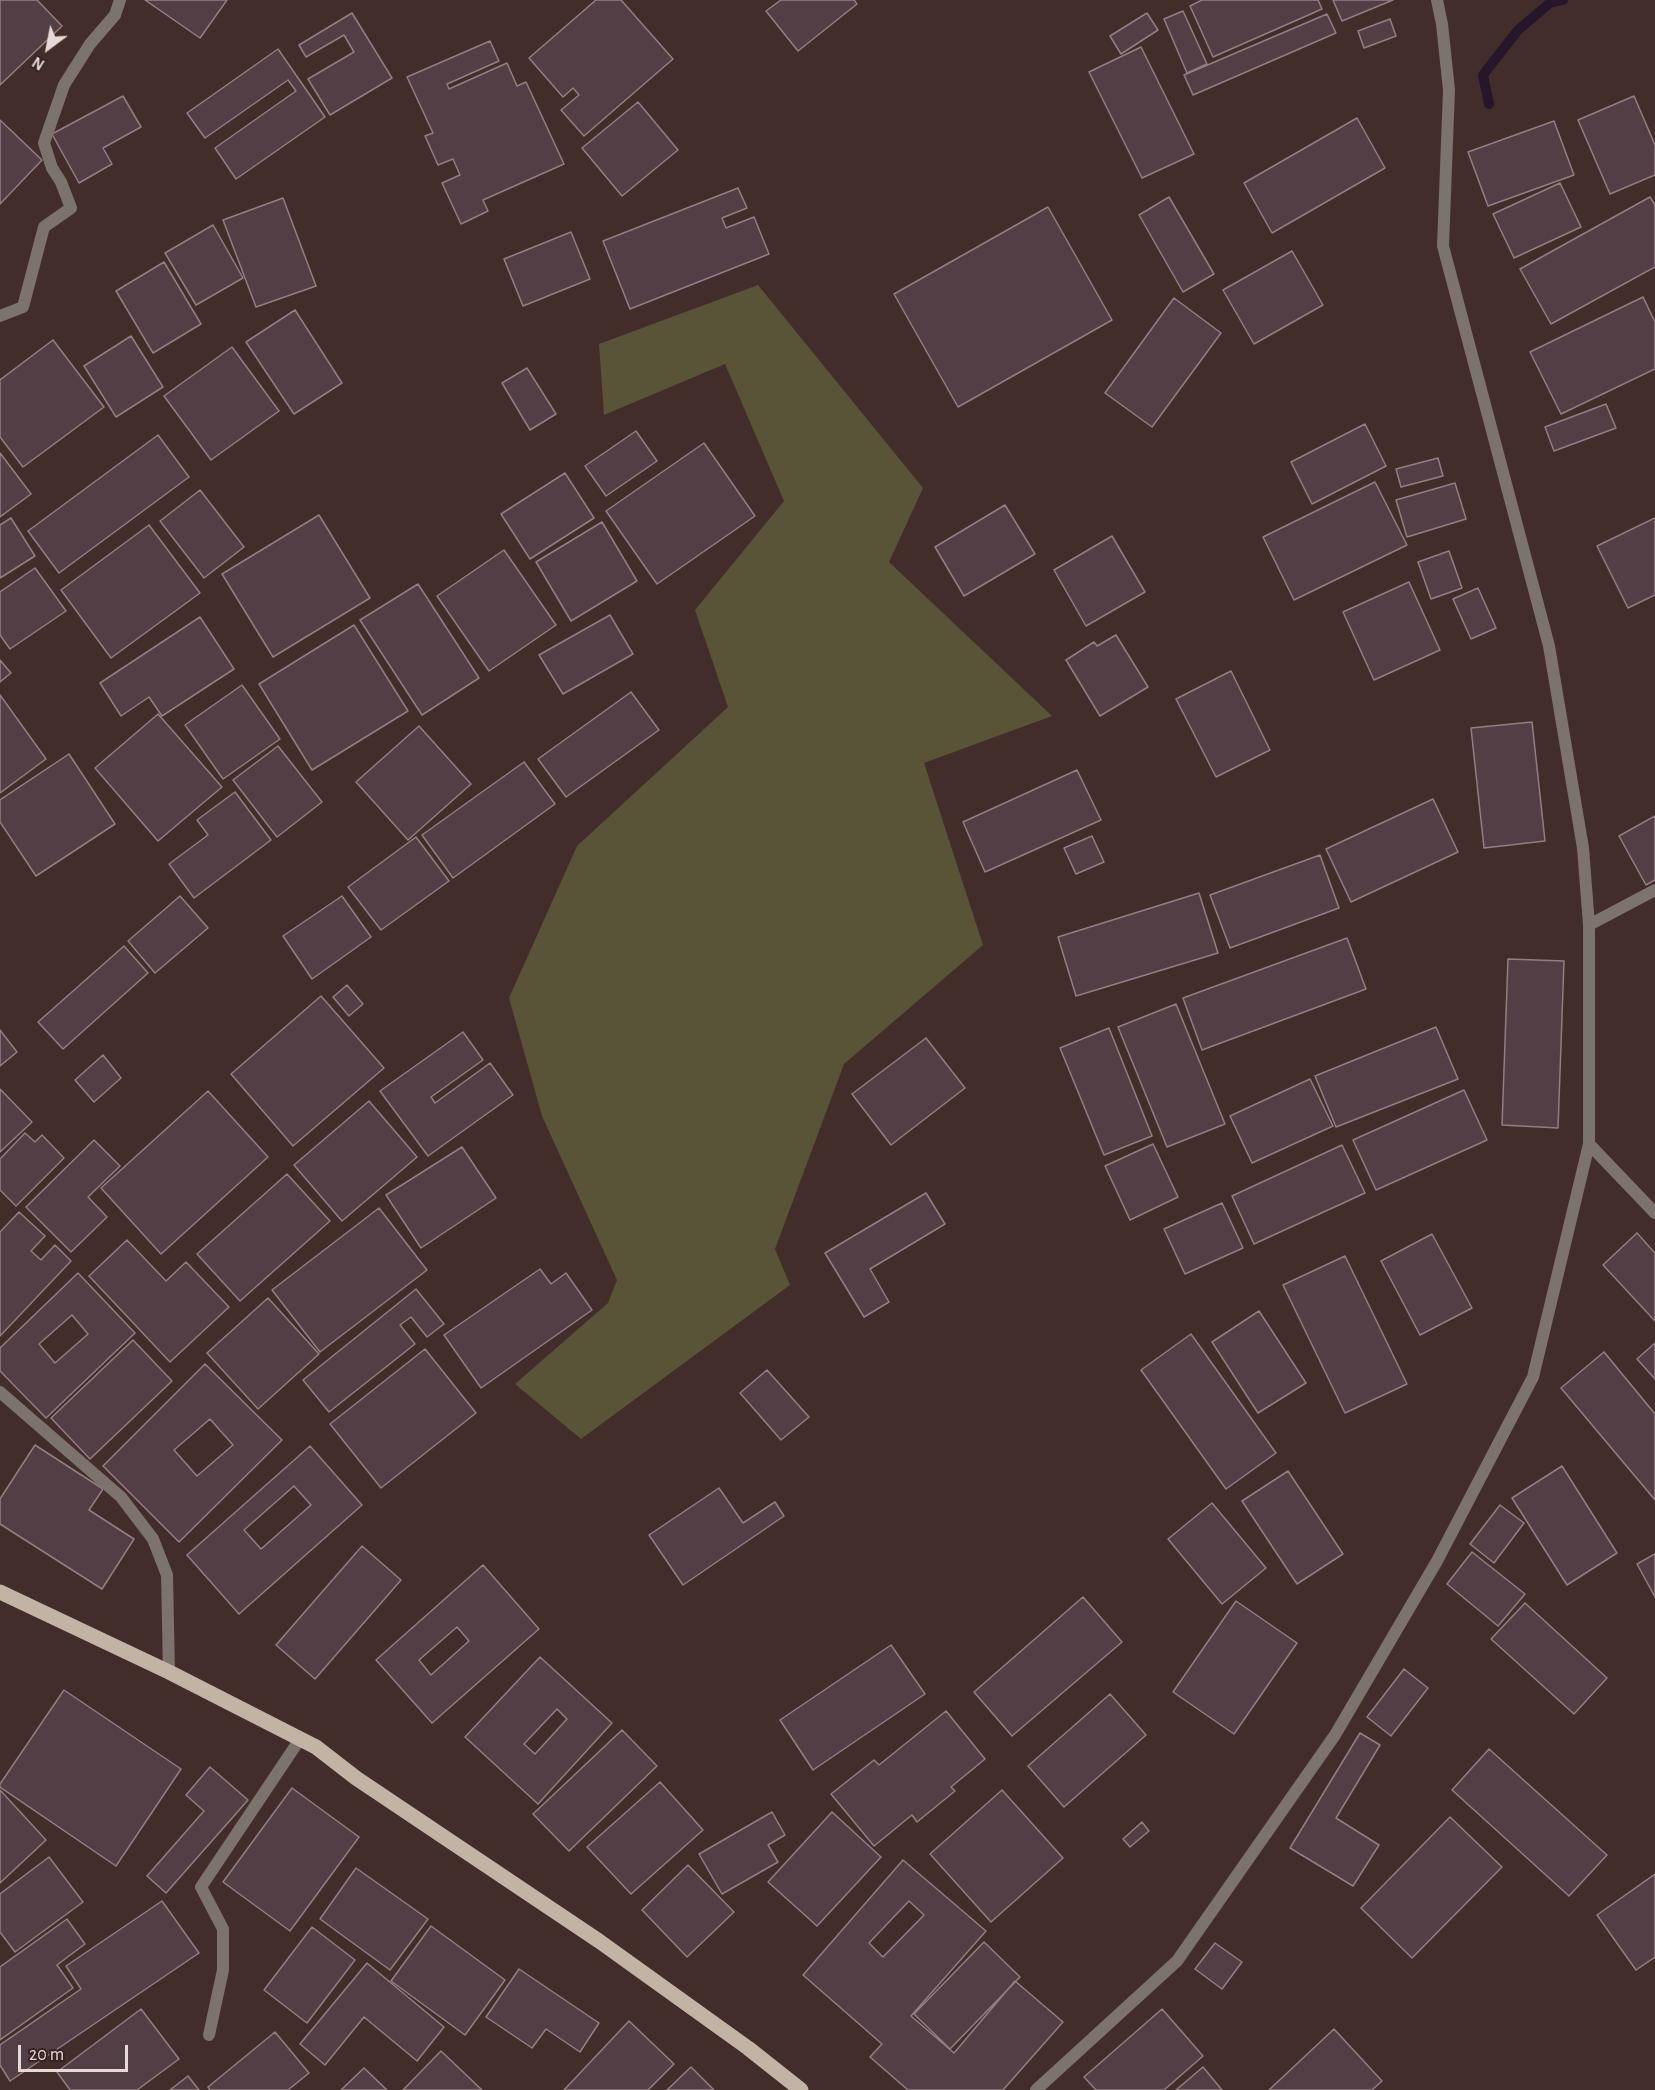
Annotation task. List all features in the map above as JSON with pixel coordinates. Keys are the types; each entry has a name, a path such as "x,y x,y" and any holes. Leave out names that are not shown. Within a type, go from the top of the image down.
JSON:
{"main road":[{"path":"0,1592 169,1672 316,1747 356,1779 599,1941 748,2048 801,2090"}],"street":[{"path":"0,316 23,307 44,227 71,208 61,182 52,168 44,143 64,85 90,44 115,15 120,0"},
{"path":"1036,2090 1177,1961 1335,1735 1437,1561 1533,1377 1589,1144 1589,925 1583,848 1549,646 1443,246 1449,90 1437,0"},
{"path":"1589,925 1655,890"},
{"path":"1589,1144 1655,1213"},
{"path":"0,1392 121,1497 153,1539 167,1575 169,1672"},
{"path":"209,2035 223,1970 223,1929 201,1887 300,1739"}],"shaded area":[{"path":"758,285 923,488 889,562 1052,716 924,763 983,945 844,1064 775,1249 790,1285 581,1439 515,1384 608,1303 617,1280 542,1116 509,998 577,846 728,707 695,610 784,501 725,364 604,415 599,344"}],"building":[{"path":"0,0 37,0 62,26 0,85"},
{"path":"145,0 227,0 200,38"},
{"path":"596,0 621,0 673,59 584,136 561,110 579,95 573,88 563,97 529,58"},
{"path":"781,0 854,0 857,4 798,51 766,11"},
{"path":"1202,0 1318,0 1322,9 1213,57 1190,6"},
{"path":"1333,0 1393,0 1342,21"},
{"path":"1183,11 1207,64 1187,73 1164,19"},
{"path":"352,13 392,78 330,115 308,79 354,52 344,35 306,57 299,45"},
{"path":"1147,13 1158,30 1121,54 1110,36"},
{"path":"1327,14 1336,33 1193,95 1184,75"},
{"path":"1390,19 1396,36 1364,48 1358,31"},
{"path":"490,41 499,61 447,84 449,89 507,63 517,86 526,82 564,164 483,200 488,211 461,224 442,183 460,175 453,159 438,165 425,136 433,133 407,77"},
{"path":"1141,47 1194,154 1142,178 1089,72"},
{"path":"278,49 325,117 236,179 215,148 296,91 288,80 205,138 187,113"},
{"path":"123,96 141,127 103,148 112,164 79,183 52,134"},
{"path":"1634,96 1655,145 1655,175 1610,194 1578,120"},
{"path":"638,102 678,150 622,196 582,148"},
{"path":"1357,118 1385,168 1272,233 1244,183"},
{"path":"0,120 42,160 0,204"},
{"path":"1554,121 1574,175 1488,206 1468,152"},
{"path":"1560,183 1581,227 1514,258 1493,214"},
{"path":"738,188 747,208 722,218 726,228 754,217 769,254 630,309 603,241"},
{"path":"1169,197 1214,274 1183,292 1139,215"},
{"path":"1650,197 1655,205 1655,267 1551,324 1520,269"},
{"path":"283,198 316,286 256,307 223,220"},
{"path":"1048,207 1112,320 958,407 894,294"},
{"path":"213,225 243,278 196,305 165,253"},
{"path":"571,232 590,279 523,306 504,259"},
{"path":"1292,251 1323,305 1254,344 1223,290"},
{"path":"164,262 201,324 153,353 116,291"},
{"path":"1643,297 1655,322 1655,369 1561,414 1530,352"},
{"path":"1174,298 1221,333 1152,427 1105,393"},
{"path":"295,310 342,383 294,414 246,342"},
{"path":"131,336 163,387 116,417 84,366"},
{"path":"53,340 104,407 23,467 0,437 0,380"},
{"path":"232,347 279,411 211,460 164,396"},
{"path":"527,368 556,414 530,430 502,383"},
{"path":"1606,404 1616,428 1554,451 1545,427"},
{"path":"1365,424 1386,466 1312,504 1291,462"},
{"path":"636,431 657,461 606,496 585,466"},
{"path":"158,435 189,477 59,573 28,531"},
{"path":"704,443 755,516 657,584 606,511"},
{"path":"0,453 31,494 0,517"},
{"path":"1438,458 1443,476 1401,487 1396,469"},
{"path":"565,473 594,518 530,559 501,514"},
{"path":"1375,482 1407,545 1294,600 1263,537"},
{"path":"1455,483 1466,519 1407,537 1396,500"},
{"path":"200,490 244,547 204,578 160,521"},
{"path":"1005,505 1035,554 964,596 935,547"},
{"path":"319,515 370,598 273,657 222,574"},
{"path":"11,518 35,556 0,578 0,525"},
{"path":"1655,518 1655,595 1628,608 1597,546"},
{"path":"602,522 637,581 571,621 536,562"},
{"path":"149,525 200,593 111,658 61,590"},
{"path":"1112,536 1145,592 1086,626 1054,570"},
{"path":"504,550 556,625 489,671 437,596"},
{"path":"1449,551 1462,588 1431,599 1418,562"},
{"path":"35,568 66,611 10,649 0,635 0,592"},
{"path":"1409,582 1440,650 1374,680 1343,612"},
{"path":"418,584 479,678 422,715 360,620"},
{"path":"1478,588 1496,628 1471,639 1453,599"},
{"path":"610,615 633,654 563,694 539,655"},
{"path":"200,617 234,669 162,716 149,697 121,716 100,683"},
{"path":"354,625 408,711 312,770 259,684"},
{"path":"1116,635 1148,687 1100,716 1066,660 1094,642 1097,646"},
{"path":"0,660 11,673 0,682"},
{"path":"1231,671 1270,750 1216,777 1176,699"},
{"path":"242,685 280,739 223,779 185,725"},
{"path":"631,692 659,730 566,797 538,759"},
{"path":"0,695 46,759 0,793"},
{"path":"158,714 222,787 158,841 95,768"},
{"path":"1532,722 1545,841 1484,848 1471,728"},
{"path":"419,726 471,784 408,840 356,782"},
{"path":"278,746 322,802 277,837 233,780"},
{"path":"69,754 115,824 36,876 0,822 0,800"},
{"path":"524,762 555,804 453,878 422,835"},
{"path":"1077,770 1101,820 985,872 963,822"},
{"path":"235,792 271,840 194,898 169,864 208,835 197,820"},
{"path":"1433,799 1458,852 1351,902 1326,849"},
{"path":"1655,816 1655,880 1646,885 1619,836"},
{"path":"1092,836 1104,862 1076,874 1064,848"},
{"path":"416,837 449,881 381,930 348,887"},
{"path":"1320,855 1339,908 1230,948 1210,895"},
{"path":"1199,893 1218,953 1076,996 1058,937"},
{"path":"180,896 208,928 155,973 128,941"},
{"path":"342,896 371,937 312,979 283,936"},
{"path":"1347,938 1366,989 1202,1050 1183,998"},
{"path":"124,946 148,973 63,1049 38,1022"},
{"path":"1508,959 1564,961 1558,1128 1502,1125"},
{"path":"347,985 363,1004 349,1016 333,997"},
{"path":"321,996 384,1068 293,1146 231,1074"},
{"path":"1176,1004 1225,1124 1167,1147 1118,1027"},
{"path":"1436,1027 1458,1079 1336,1127 1315,1076"},
{"path":"1109,1028 1152,1136 1104,1155 1060,1048"},
{"path":"0,1030 17,1052 0,1066"},
{"path":"463,1032 483,1060 431,1097 435,1103 490,1063 513,1095 428,1156 380,1091"},
{"path":"926,1038 965,1088 891,1145 852,1094"},
{"path":"103,1055 121,1078 94,1102 75,1080"},
{"path":"1310,1079 1333,1126 1252,1163 1230,1116"},
{"path":"0,1089 32,1122 0,1152"},
{"path":"1464,1090 1487,1140 1376,1190 1353,1140"},
{"path":"208,1091 268,1157 161,1254 101,1188"},
{"path":"369,1101 417,1157 342,1221 294,1165"},
{"path":"25,1133 35,1142 42,1135 64,1158 16,1206 0,1190 0,1159"},
{"path":"94,1140 120,1166 88,1197 107,1217 71,1252 26,1207"},
{"path":"1153,1144 1178,1197 1130,1220 1105,1166"},
{"path":"1342,1145 1365,1193 1254,1244 1232,1196"},
{"path":"462,1147 496,1198 421,1248 386,1195"},
{"path":"287,1174 330,1221 240,1301 197,1254"},
{"path":"926,1193 945,1224 870,1269 889,1302 864,1317 825,1253"},
{"path":"1222,1203 1243,1248 1185,1274 1164,1229"},
{"path":"379,1208 427,1270 320,1352 272,1290"},
{"path":"19,1212 45,1236 31,1251 41,1260 55,1245 71,1261 0,1336 0,1232"},
{"path":"1637,1233 1655,1253 1655,1321 1603,1265"},
{"path":"1432,1234 1472,1308 1420,1335 1381,1261"},
{"path":"127,1240 166,1281 186,1262 229,1307 170,1362 89,1276"},
{"path":"1345,1256 1407,1384 1345,1413 1283,1285"},
{"path":"540,1269 551,1284 566,1273 592,1310 481,1388 444,1335"},
{"path":"78,1273 135,1333 46,1418 0,1371 0,1348","holes":["72,1315 88,1334 55,1363 39,1344"]},
{"path":"416,1289 444,1324 427,1337 411,1317 400,1325 415,1344 329,1412 303,1380"},
{"path":"268,1298 319,1354 258,1409 207,1353"},
{"path":"1259,1311 1306,1383 1258,1413 1212,1342"},
{"path":"1191,1334 1276,1453 1226,1489 1141,1370"},
{"path":"133,1340 172,1381 90,1459 51,1418"},
{"path":"1655,1343 1655,1379 1637,1359"},
{"path":"425,1349 476,1413 381,1488 330,1424"},
{"path":"1604,1352 1655,1414 1655,1500 1561,1388"},
{"path":"205,1364 282,1440 179,1542 103,1466","holes":["210,1419 233,1445 197,1476 174,1450"]},
{"path":"767,1370 809,1417 781,1440 740,1393"},
{"path":"35,1445 103,1489 89,1510 134,1539 102,1589 0,1524 0,1499"},
{"path":"310,1446 362,1505 239,1614 187,1555","holes":["294,1486 311,1505 261,1549 244,1530"]},
{"path":"1562,1466 1617,1553 1567,1585 1512,1498"},
{"path":"1288,1471 1343,1554 1297,1584 1242,1501"},
{"path":"719,1488 743,1523 775,1502 784,1516 683,1585 649,1535"},
{"path":"1212,1503 1266,1568 1222,1604 1168,1539"},
{"path":"1500,1505 1524,1523 1494,1563 1470,1544"},
{"path":"362,1546 401,1580 315,1679 276,1645"},
{"path":"1472,1552 1525,1594 1498,1626 1447,1584"},
{"path":"1655,1554 1655,1597 1637,1564"},
{"path":"483,1565 539,1629 432,1723 376,1660","holes":["457,1627 469,1641 431,1675 419,1660"]},
{"path":"1083,1597 1122,1642 1012,1736 974,1692"},
{"path":"1236,1601 1297,1643 1234,1734 1173,1692"},
{"path":"1525,1603 1607,1678 1574,1714 1491,1639"},
{"path":"891,1645 925,1694 813,1770 780,1720"},
{"path":"540,1657 612,1723 538,1804 465,1737","holes":["557,1709 567,1719 535,1754 524,1744"]},
{"path":"1404,1669 1428,1688 1391,1736 1367,1717"},
{"path":"64,1690 181,1769 116,1866 0,1787"},
{"path":"1110,1694 1146,1735 1064,1807 1028,1766"},
{"path":"946,1711 985,1759 951,1787 955,1791 917,1822 912,1815 874,1846 831,1794 874,1760 879,1765"},
{"path":"622,1730 657,1766 569,1851 533,1814"},
{"path":"1360,1733 1380,1745 1336,1818 1379,1845 1353,1886 1290,1848"},
{"path":"1489,1749 1607,1855 1569,1896 1452,1790"},
{"path":"210,1767 248,1800 166,1893 147,1876 204,1811 186,1795"},
{"path":"660,1782 703,1830 631,1894 587,1847"},
{"path":"292,1788 359,1837 290,1931 223,1882"},
{"path":"0,1790 46,1840 0,1883"},
{"path":"1002,1790 1063,1858 991,1922 930,1854"},
{"path":"772,1812 785,1835 768,1845 778,1862 722,1894 699,1854"},
{"path":"832,1812 881,1857 817,1926 768,1882"},
{"path":"1450,1817 1502,1867 1412,1958 1361,1908"},
{"path":"1142,1822 1149,1831 1130,1847 1123,1839"},
{"path":"49,1857 83,1902 15,1952 0,1932 0,1894"},
{"path":"903,1860 986,1931 911,2016 954,2053 1015,1981 1063,2022 1003,2090 908,2090 870,2057 882,2044 803,1975","holes":["909,1901 924,1915 883,1957 869,1943"]},
{"path":"688,1865 734,1912 687,1957 642,1910"},
{"path":"356,1868 428,1919 390,1970 320,1919"},
{"path":"1655,1874 1655,1957 1636,1970 1597,1915"},
{"path":"162,1901 199,1953 10,2081 0,2065 0,2045 81,1989 66,1966"},
{"path":"67,1919 85,1944 57,1965 73,1988 0,2040 0,1967"},
{"path":"431,1926 505,1980 465,2035 391,1981"},
{"path":"312,1927 355,1960 307,2023 264,1990"},
{"path":"984,1942 1020,1977 950,2049 914,2014"},
{"path":"1215,1943 1242,1962 1222,1989 1195,1969"},
{"path":"367,1963 444,2027 417,2061 364,2017 325,2065 300,2044"},
{"path":"519,1969 599,2023 580,2052 546,2029 532,2048 486,2017"},
{"path":"141,2009 179,2059 137,2090 70,2090 57,2072"},
{"path":"1162,2009 1203,2056 1164,2090 1096,2090 1084,2077"},
{"path":"629,2021 674,2064 648,2090 564,2090"},
{"path":"1334,2029 1382,2081 1372,2090 1269,2090"},
{"path":"275,2032 309,2073 288,2090 210,2090 208,2087"},
{"path":"441,2051 482,2090 403,2090"},
{"path":"691,2067 714,2090 667,2090"},
{"path":"1203,2067 1222,2090 1176,2090"},
{"path":"364,2068 387,2090 341,2090"},
{"path":"188,2076 199,2090 170,2090"}],"waterway":[{"path":"1489,104 1483,75 1518,30 1550,3 1563,0"}]}
